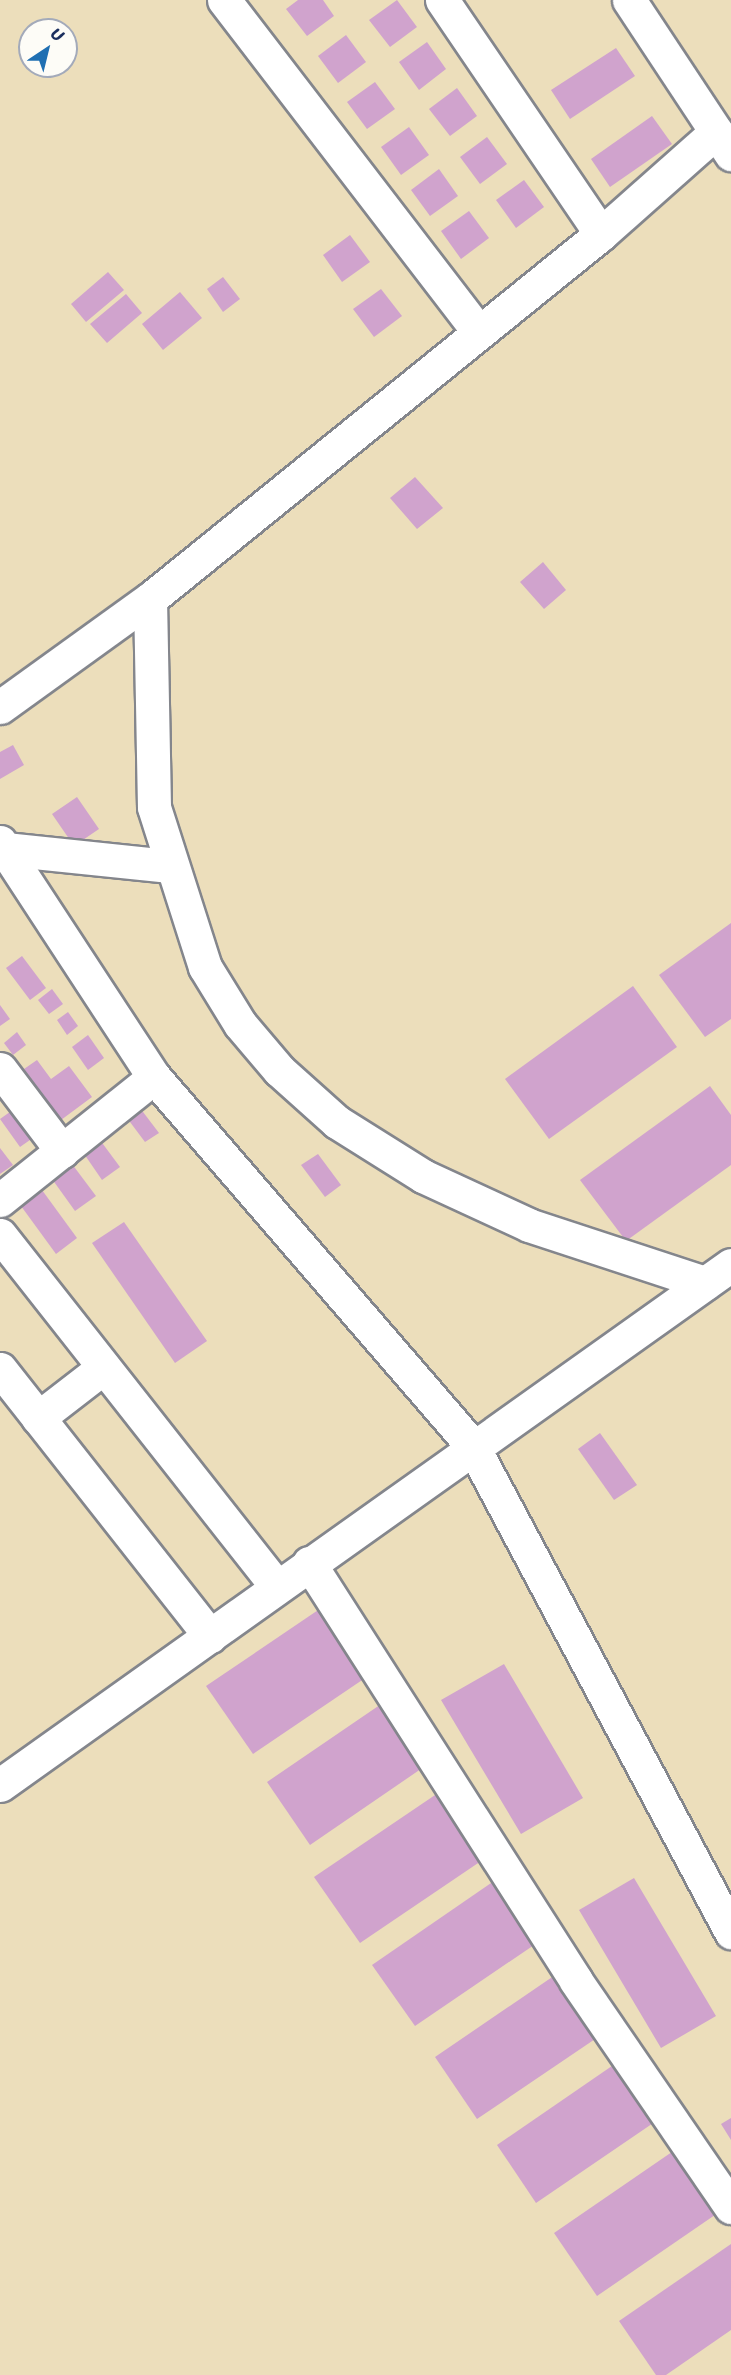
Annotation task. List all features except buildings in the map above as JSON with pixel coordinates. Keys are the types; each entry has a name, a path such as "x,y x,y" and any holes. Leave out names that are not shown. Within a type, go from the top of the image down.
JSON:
{"street":[{"path":"225,0 477,330"},
{"path":"442,0 601,234"},
{"path":"0,707 150,599 477,330 723,143 628,0"},
{"path":"150,599 154,807 170,866 205,967 240,1024 279,1070 338,1122 423,1176 529,1226 718,1274"},
{"path":"3,845 170,866"},
{"path":"3,845 154,1077 472,1445 731,1932"},
{"path":"0,1069 62,1150"},
{"path":"0,1200 154,1077"},
{"path":"0,1235 277,1587"},
{"path":"6,1771 210,1636 472,1445 718,1274"},
{"path":"38,1418 104,1367"},
{"path":"0,1369 210,1636"},
{"path":"309,1563 576,1981 731,2207"}]}
